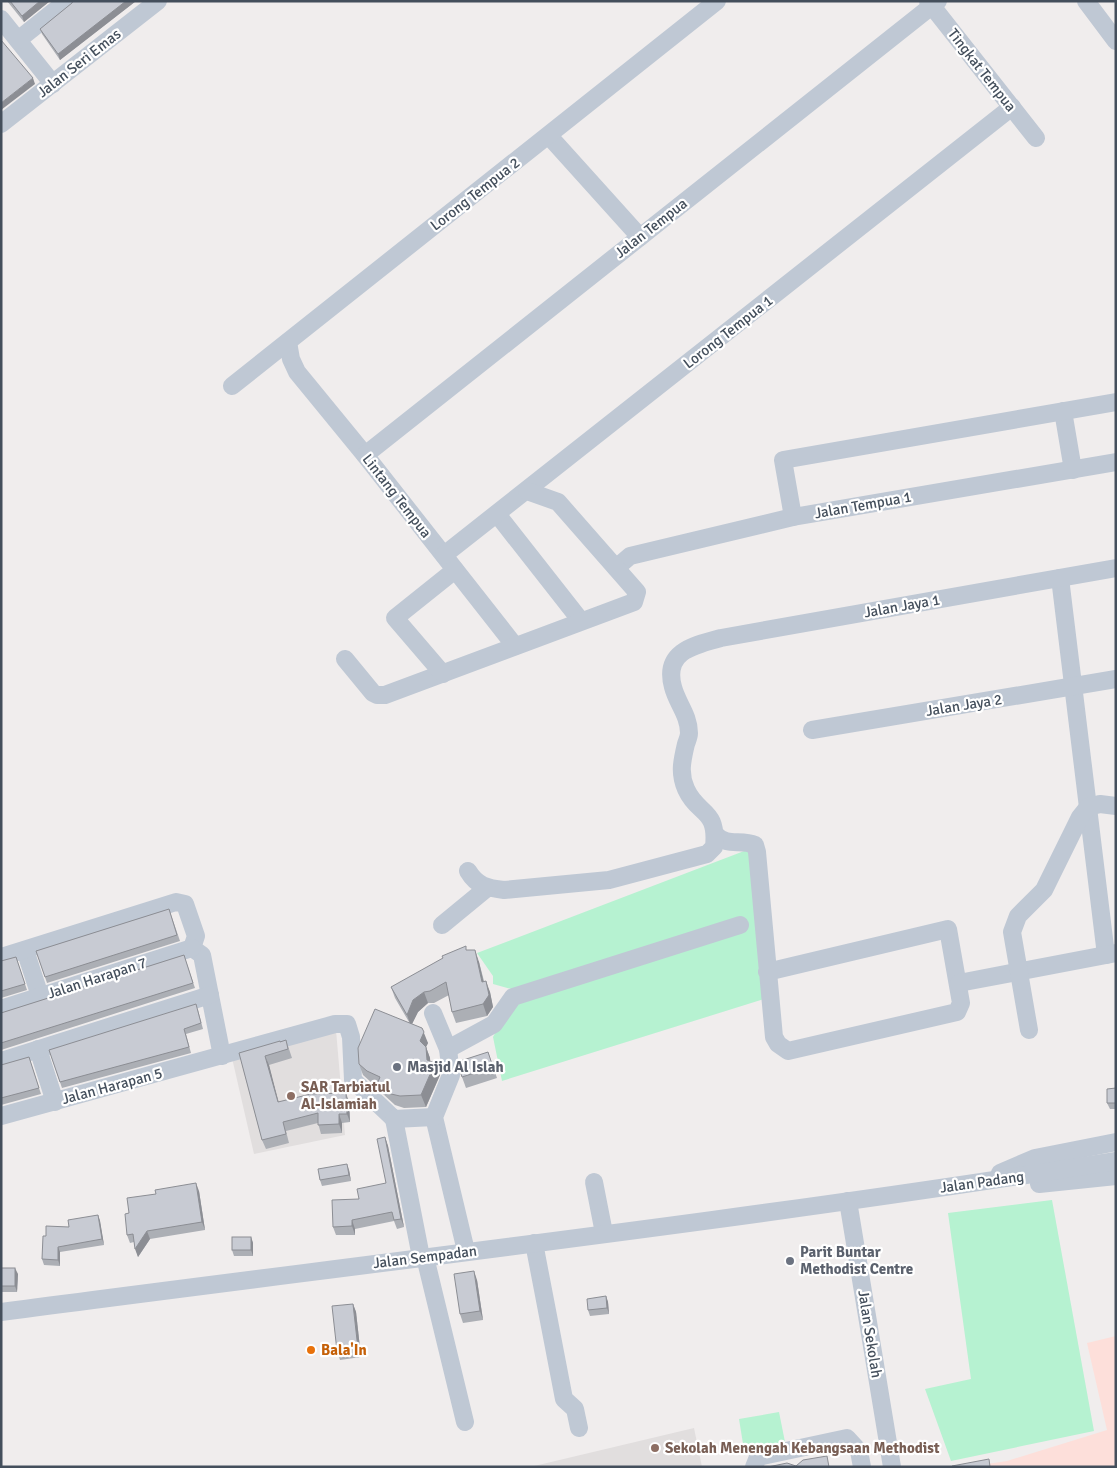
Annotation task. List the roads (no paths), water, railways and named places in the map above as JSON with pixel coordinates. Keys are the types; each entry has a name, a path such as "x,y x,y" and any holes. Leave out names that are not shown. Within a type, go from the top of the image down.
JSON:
{"street":[{"path":"18,40 67,1"},
{"name":"Jalan Seri Emas","path":"1,124 158,1"},
{"name":"Lorong Tempua 2","path":"232,386 549,136 716,1"},
{"path":"1086,1 1116,41"},
{"name":"Tingkat Tempua","path":"932,3 1036,138"},
{"name":"Jalan Tempua","path":"365,455 932,3"},
{"path":"1,19 53,84"},
{"name":"Lorong Tempua 1","path":"444,555 1012,107"},
{"path":"549,136 640,237"},
{"name":"Lintang Tempua","path":"288,342 291,359 297,372 365,455 515,646"},
{"path":"794,517 784,460 1116,402"},
{"path":"1063,411 1074,470"},
{"name":"Jalan Tempua 1","path":"616,568 630,556 794,517 1116,462"},
{"path":"345,659 373,693 377,695 385,694 634,602 637,592 558,502 527,491"},
{"path":"497,514 581,621"},
{"name":"Jalan Jaya 1","path":"715,834 712,821 706,812 693,802 681,775 681,765 689,734 686,716 673,687 672,668 677,655 690,647 721,638 1116,568"},
{"path":"443,674 395,618 455,570"},
{"path":"958,983 1111,954 1088,807 1060,578"},
{"name":"Jalan Jaya 2","path":"812,730 1116,679"},
{"path":"1029,1030 1012,932 1018,916 1044,890 1080,817 1088,807 1100,804 1116,806"},
{"path":"468,871 473,879 487,888 504,890 609,880 707,854 714,847 715,834"},
{"path":"715,834 720,840 727,842 755,845 757,852 767,972 774,1037 778,1044 788,1051 957,1012 961,1003 948,929 767,972"},
{"path":"442,925 487,888"},
{"path":"1,957 176,902 185,904 196,936 192,948 202,955 222,1056"},
{"path":"448,1049 494,1024 513,997 740,925"},
{"name":"Jalan Harapan 7","path":"1,1009 192,948"},
{"path":"25,950 40,996"},
{"path":"1,1061 210,995"},
{"path":"433,1013 448,1049 451,1075 434,1117 466,1251"},
{"name":"Jalan Harapan 5","path":"1,1116 335,1024 346,1024 351,1037 353,1080 394,1119"},
{"path":"38,1049 55,1102"},
{"path":"434,1117 394,1119 423,1257 465,1422"},
{"path":"979,1183 1035,1158 1116,1142"},
{"name":"Jalan Padang","path":"848,1201 979,1183 1116,1161"},
{"path":"979,1183 1028,1186 1116,1176"},
{"path":"594,1182 604,1233"},
{"name":"Jalan Sempadan","path":"1,1312 848,1201"},
{"name":"Jalan Sekolah","path":"848,1201 892,1467"},
{"path":"534,1243 564,1399 575,1409 579,1428"},
{"path":"754,1467 758,1457 847,1438 859,1451 862,1467"},
{"path":"795,1449 798,1467"}],"place":[{"name":"Masjid Al Islah","path":"397,1067"},
{"name":"SAR Tarbiatul Al-Islamiah","path":"291,1096"},
{"name":"Parit Buntar Methodist Centre","path":"790,1261"},
{"name":"Bala'In","path":"311,1350"},
{"name":"Sekolah Menengah Kebangsaan Methodist","path":"655,1448"}]}
